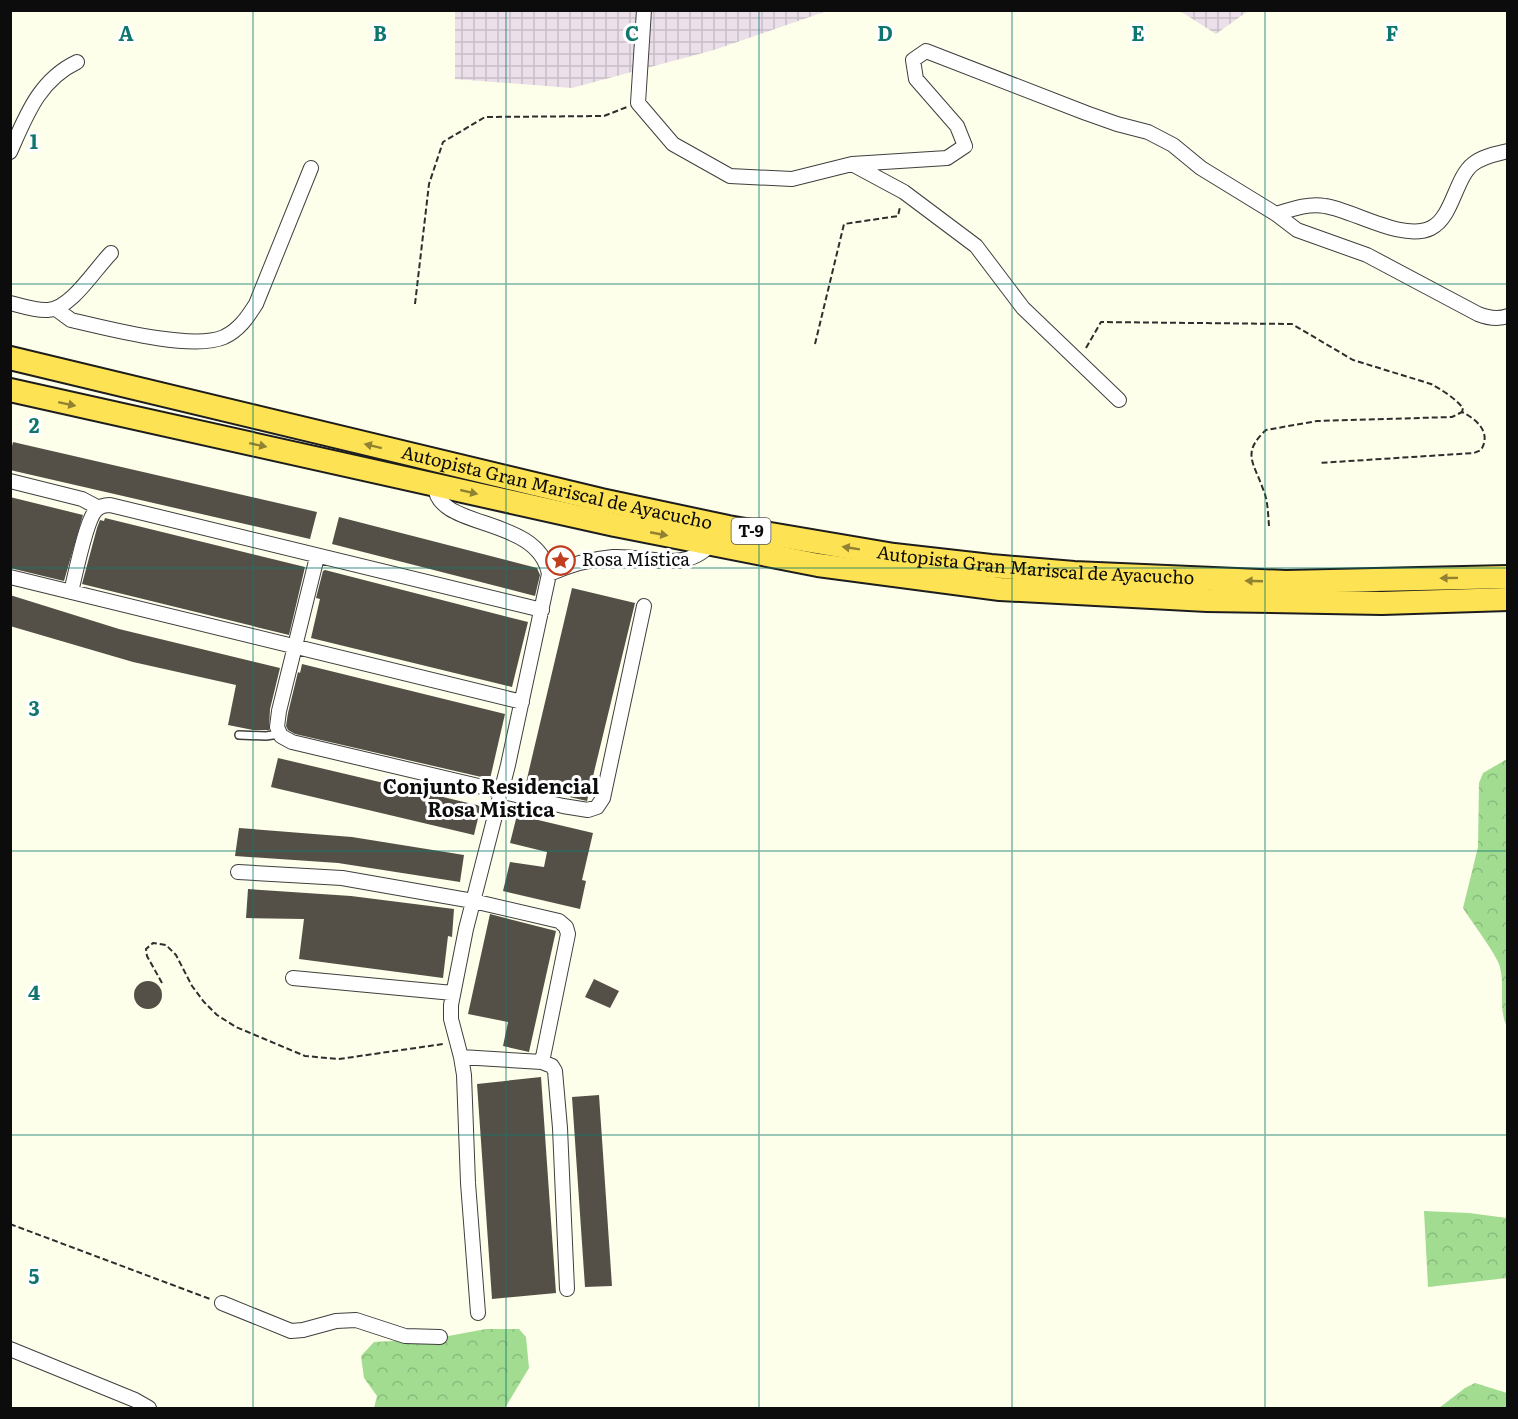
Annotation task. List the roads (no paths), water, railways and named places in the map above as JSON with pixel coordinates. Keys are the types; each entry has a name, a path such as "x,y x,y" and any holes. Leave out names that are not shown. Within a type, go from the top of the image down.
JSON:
{"highway":[{"name":"Autopista Gran Mariscal de Ayacucho","path":"10,358 601,500 728,527 894,555 1074,573 1286,582 1508,577"},
{"name":"Autopista Gran Mariscal de Ayacucho","path":"10,390 615,525 818,565 1000,589 1207,600 1382,603 1508,599"}],"street":[{"path":"644,10 638,103 673,144 730,176 792,179 852,164 947,158 965,146 957,126 916,79 913,60 926,51 1074,109 1148,132 1173,145 1201,168 1276,214 1297,230 1367,255 1478,314 1488,318 1501,318 1508,315"},
{"path":"10,152 42,88 57,73 77,62"},
{"path":"1276,214 1300,207 1323,206 1396,228 1422,230 1432,228 1442,219 1472,164 1493,154 1508,151"},
{"path":"852,164 904,192 976,246 1023,308 1119,400"},
{"path":"56,309 71,320 181,341 213,340 229,334 245,321 256,304 311,168"},
{"path":"10,303 42,310 56,309 74,297 111,253"},
{"path":"10,481 82,499 99,508"},
{"path":"435,484 437,498 444,506 514,534 544,558 549,574 522,702 473,900 453,993 451,1019 461,1057 477,1313"},
{"path":"71,592 94,512 99,508 115,506 542,610"},
{"path":"549,574 573,564 614,557 684,561 699,555 711,544"},
{"path":"317,557 278,719 279,734 292,742 584,810 593,809 601,804 645,606"},
{"path":"10,577 522,702"},
{"path":"238,872 342,878 473,900 559,921 568,931 542,1062"},
{"path":"293,978 453,993"},
{"path":"461,1057 542,1062 552,1066 557,1077 567,1289"},
{"path":"222,1303 291,1331 336,1321 356,1320 405,1336 440,1338"},
{"path":"10,1349 135,1400 149,1408"}],"lane":[{"path":"239,735 279,734"}],"place":[{"name":"Rosa Mística","path":"561,560"}],"district":[{"name":"Conjunto Residencial Rosa Mistica","path":"491,798"}]}
